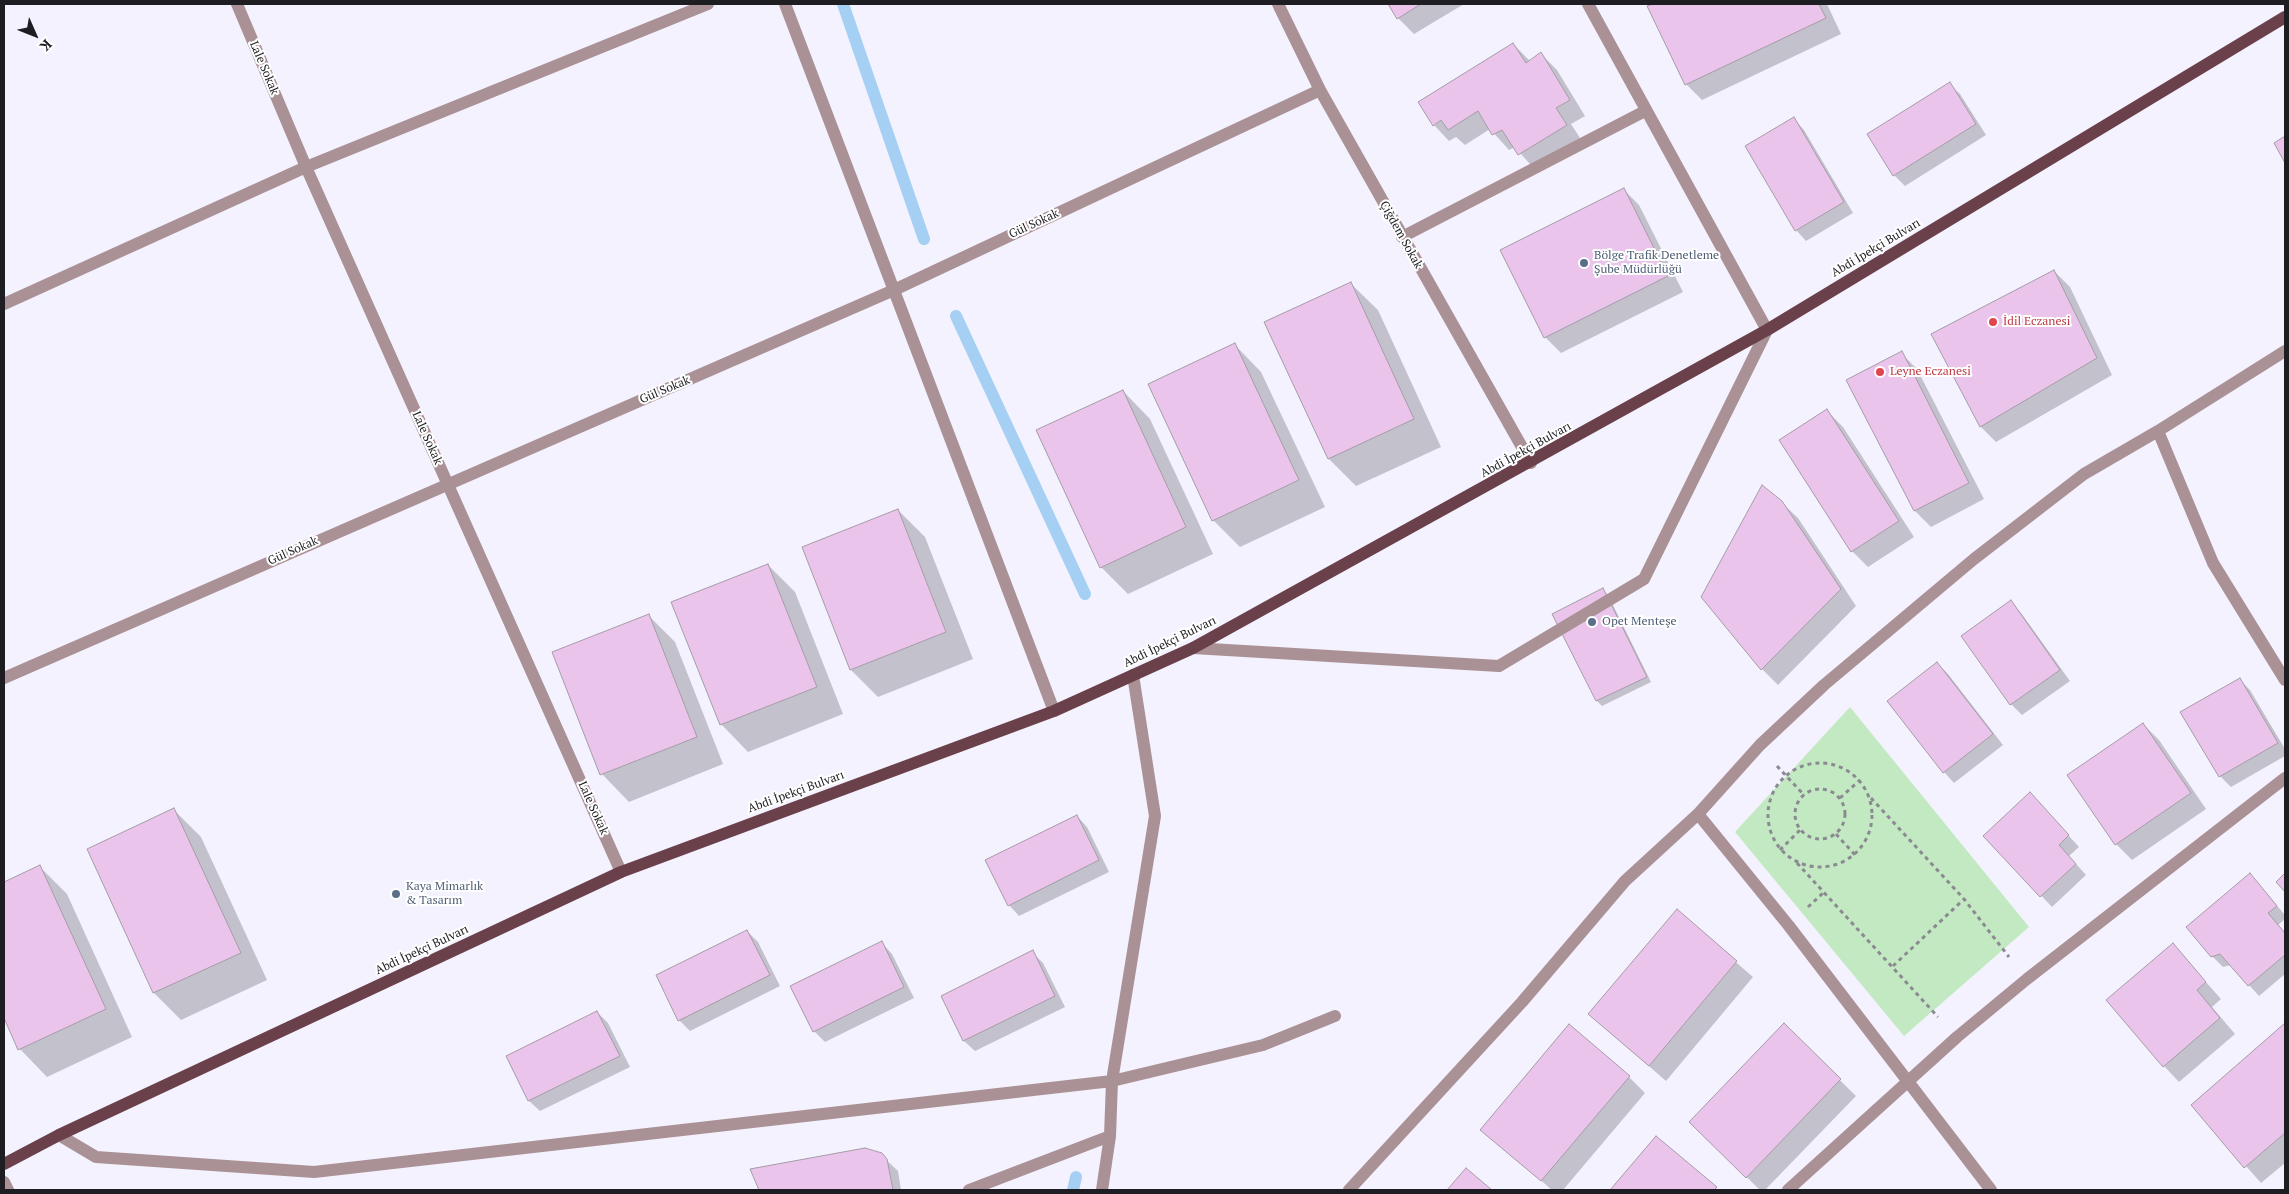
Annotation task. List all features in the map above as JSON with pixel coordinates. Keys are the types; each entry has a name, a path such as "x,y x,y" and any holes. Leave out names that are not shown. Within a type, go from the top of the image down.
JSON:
{"main road":[{"name":"Abdi İpekçi Bulvarı","path":"4,1164 60,1135 621,872 1054,711 1193,648 1531,463 1767,330 2285,18"}],"street":[{"name":"Lale Sokak","path":"236,4 306,166 621,872"},
{"path":"4,304 306,166 708,4"},
{"path":"785,4 1054,711"},
{"name":"Çiğdem Sokak","path":"1278,4 1320,90 1531,463"},
{"path":"1193,648 1499,666 1644,579 1767,330 1645,111 1588,4"},
{"name":"Gül Sokak","path":"4,678 894,290 1320,90"},
{"path":"1402,237 1645,111"},
{"path":"1350,1190 1522,1002 1625,881 1698,814 1760,746 1824,685 1974,559 2084,474 2158,431 2285,350"},
{"path":"2158,431 2213,563 2285,680"},
{"path":"1102,1190 1110,1136 1112,1081 1155,816 1133,675"},
{"path":"1788,1190 1957,1037 2027,979 2285,778"},
{"path":"1698,814 1789,926 1910,1081 1991,1190"},
{"path":"60,1135 96,1157 314,1172 1112,1081 1263,1045 1335,1016"},
{"path":"969,1190 1110,1136"},
{"path":"4,1182 8,1190"}],"path":[{"path":"1957,1037 1797,863 1780,850 1770,832 1768,812 1773,792 1785,775 1803,765 1824,762 1844,768 1860,780 1871,798 1964,899 2027,979"},
{"path":"1785,775 1804,794"},
{"path":"1840,798 1860,780"},
{"path":"1822,789 1832,792 1840,798 1845,807 1845,817 1842,826 1836,834 1827,839 1817,840 1807,837 1800,830 1795,822 1794,812 1797,802 1804,794 1812,790 1822,789"},
{"path":"1797,863 1817,868 1838,866 1855,855 1868,838 1873,818 1871,798"},
{"path":"1780,850 1800,830"},
{"path":"1836,834 1855,855"},
{"path":"1893,966 1964,899"}],"green space":[{"path":"1850,707 2029,927 1904,1036 1735,832"}],"building":[{"path":"1388,4 1421,4 1397,19"},
{"path":"1653,4 1819,4 1826,18 1685,85 1647,6"},
{"path":"1513,43 1526,63 1541,52 1570,100 1556,108 1567,125 1518,155 1502,130 1492,135 1478,111 1448,130 1441,120 1433,126 1418,102"},
{"path":"1950,82 1976,124 1893,176 1867,134"},
{"path":"1794,117 1844,202 1795,231 1745,146"},
{"path":"2285,136 2285,163 2274,143"},
{"name":"Bölge Trafik Denetleme Şube Müdürlüğü","path":"1624,188 1668,276 1544,338 1500,250"},
{"path":"2054,270 2097,358 1980,427 1931,334"},
{"path":"1351,282 1414,419 1328,459 1264,322"},
{"path":"1235,343 1299,480 1212,521 1148,384"},
{"path":"1902,351 1969,483 1914,511 1846,380"},
{"path":"1123,390 1186,527 1100,568 1036,430"},
{"path":"1827,409 1899,521 1851,552 1779,440"},
{"path":"1762,485 1782,501 1841,589 1761,670 1701,597"},
{"path":"898,509 946,632 850,670 802,547"},
{"path":"768,564 817,687 720,725 671,602"},
{"path":"1603,588 1647,677 1596,701 1552,614"},
{"path":"2011,600 2060,670 2010,705 1961,636"},
{"path":"649,614 697,737 600,775 552,652"},
{"path":"1937,662 1993,734 1943,773 1887,701"},
{"path":"2240,678 2278,743 2219,777 2180,712"},
{"path":"2143,723 2191,793 2115,845 2067,775"},
{"path":"2030,792 2069,835 2059,845 2076,864 2040,897 1983,836"},
{"path":"174,808 241,953 153,993 87,849"},
{"path":"1077,815 1099,860 1008,906 985,860"},
{"path":"40,865 106,1009 18,1050 4,1018 4,882"},
{"path":"2250,873 2277,906 2268,913 2285,933 2285,955 2248,986 2220,954 2211,957 2186,927"},
{"path":"2285,873 2285,892 2276,882"},
{"path":"1677,909 1737,961 1649,1066 1588,1014"},
{"path":"747,930 770,975 678,1021 656,975"},
{"path":"882,941 904,987 813,1032 790,986"},
{"path":"2173,943 2206,982 2197,990 2220,1018 2163,1067 2106,1000"},
{"path":"1033,950 1055,996 963,1041 941,996"},
{"path":"597,1011 620,1056 528,1101 506,1056"},
{"path":"1784,1023 1841,1079 1746,1178 1689,1122"},
{"path":"2285,1023 2285,1133 2244,1168 2191,1105"},
{"path":"1569,1024 1630,1076 1541,1181 1480,1130"},
{"path":"1656,1136 1717,1187 1714,1190 1610,1190"},
{"path":"865,1148 882,1153 887,1159 893,1190 759,1190 750,1169"},
{"path":"1466,1168 1492,1190 1447,1190"}],"waterway":[{"path":"843,4 924,239"},
{"path":"956,316 1085,594"},
{"path":"1073,1190 1076,1177"}],"place":[{"name":"Bölge Trafik Denetleme Şube Müdürlüğü","path":"1584,263"},
{"name":"İdil Eczanesi","path":"1993,322"},
{"name":"Leyne Eczanesi","path":"1880,372"},
{"name":"Opet Menteşe","path":"1592,622"},
{"name":"Kaya Mimarlık & Tasarım","path":"396,894"}]}
